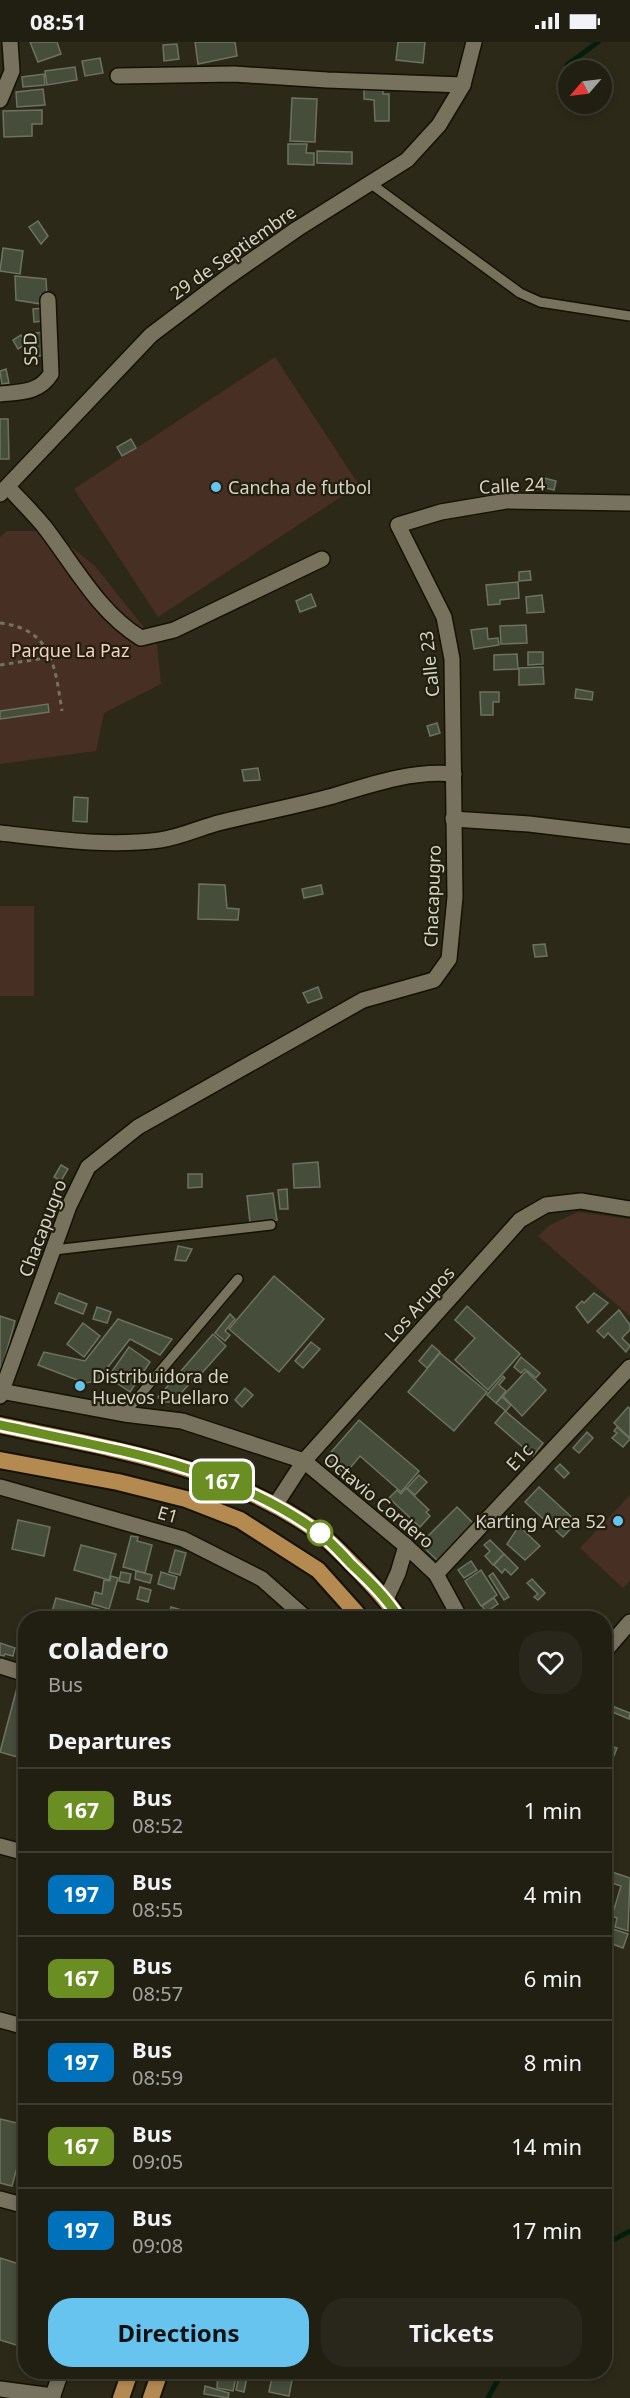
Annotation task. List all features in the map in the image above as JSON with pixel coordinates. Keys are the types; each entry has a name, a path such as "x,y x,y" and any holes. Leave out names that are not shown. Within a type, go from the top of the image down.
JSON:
{"highway":[{"path":"0,1425 175,1464 244,1489 276,1504 320,1533 387,1599 395,1611"},
{"path":"0,1460 118,1482 186,1499 240,1520 318,1570 355,1611"},
{"path":"121,2398 128,2379"},
{"path":"151,2398 158,2379"}],"street":[{"path":"0,100 12,71 10,42"},
{"name":"29 de Septiembre","path":"4,491 151,335 234,273 407,160 439,125 463,85 474,42"},
{"path":"118,76 234,74 463,85"},
{"name":"S5D","path":"0,394 37,389 46,382 51,374 48,300"},
{"path":"4,491 43,525 77,572 118,621 141,638 174,630 322,559"},
{"name":"Calle 24","path":"398,525 441,512 506,501 630,503"},
{"name":"Calle 23","path":"398,525 444,617 452,659 454,774"},
{"path":"0,834 76,842 162,839 377,783 413,775 440,772 454,774"},
{"name":"Chacapugro","path":"1,1393 69,1206 88,1167 138,1127 363,1000 434,980 449,959 452,932 454,774"},
{"path":"453,819 529,824 630,836"},
{"name":"Los Arupos","path":"276,1504 304,1461 520,1220 546,1205 581,1201 630,1209"},
{"name":"E1c","path":"436,1574 630,1367"},
{"name":"Octavio Cordero","path":"1,1393 124,1414 182,1421 304,1461 436,1574 456,1611"},
{"name":"E1","path":"0,1488 183,1539 262,1579 298,1611"},
{"path":"387,1599 406,1546"},
{"path":"612,1643 630,1622"},
{"path":"0,1666 18,1672"},
{"path":"0,1846 18,1851"},
{"path":"0,2020 18,2025"},
{"path":"0,2199 18,2204"},
{"path":"0,2389 52,2397 58,2379"}],"lane":[{"path":"370,183 520,293 540,302 630,316"},
{"path":"54,1250 272,1225"},
{"path":"124,1414 238,1279"}],"path":[{"path":"0,622 35,635 45,644 52,657 62,711"},
{"path":"0,665 52,657"}],"green space":[{"name":"Cancha de futbol","path":"275,357 359,485 158,617 74,489"},
{"name":"Parque La Paz","path":"7,531 51,531 95,566 157,644 161,684 104,713 96,751 0,764 0,537"},
{"path":"0,906 34,906 34,996 0,996"},
{"path":"578,1212 630,1219 630,1316 538,1236 550,1225"},
{"name":"Karting Area 52","path":"630,1495 630,1581 623,1588 580,1548"}],"building":[{"path":"30,42 57,42 61,54 38,62"},
{"path":"195,42 235,42 237,56 198,64"},
{"path":"398,42 425,42 423,63 396,60"},
{"path":"177,44 179,59 164,61 163,45"},
{"path":"100,58 103,73 85,76 82,61"},
{"path":"75,67 77,80 47,85 45,71"},
{"path":"44,74 45,85 23,87 22,77"},
{"path":"364,86 383,86 383,94 389,94 389,121 375,121 374,100 364,99"},
{"path":"43,89 45,105 17,107 16,92"},
{"path":"292,98 317,99 315,142 290,141"},
{"path":"42,110 42,124 32,124 32,136 4,137 3,111"},
{"path":"288,144 307,144 306,153 314,153 314,165 288,164"},
{"path":"317,151 352,152 352,164 317,163"},
{"path":"38,221 48,236 41,244 29,227"},
{"path":"3,248 23,251 20,274 0,271"},
{"path":"15,276 46,279 47,296 41,295 41,304 16,300"},
{"path":"44,308 45,321 34,322 33,309"},
{"path":"44,332 48,354 39,356 36,333"},
{"path":"21,335 26,344 18,349 13,340"},
{"path":"6,369 9,383 2,384 0,371"},
{"path":"0,419 8,419 9,459 0,459"},
{"path":"131,439 136,448 122,456 117,447"},
{"path":"544,478 556,481 554,490 541,487"},
{"path":"530,571 531,580 519,581 519,572"},
{"path":"518,582 519,598 500,600 500,604 488,605 486,585"},
{"path":"311,594 316,606 300,612 296,601"},
{"path":"542,595 544,612 527,613 526,597"},
{"path":"526,625 527,643 501,644 500,626"},
{"path":"487,628 488,639 498,638 499,645 474,649 471,630"},
{"path":"528,652 543,652 543,664 528,665"},
{"path":"517,654 518,669 494,670 494,655"},
{"path":"543,667 544,684 519,685 519,668"},
{"path":"576,689 593,692 592,700 575,698"},
{"path":"480,692 499,692 499,702 493,702 493,715 481,715"},
{"path":"48,704 49,712 0,719 0,711"},
{"path":"437,723 440,733 430,736 427,726"},
{"path":"258,768 260,780 244,781 242,770"},
{"path":"74,797 88,798 87,822 73,821"},
{"path":"199,884 225,885 227,908 239,909 238,920 198,919"},
{"path":"321,885 323,894 304,898 302,889"},
{"path":"545,944 547,956 535,957 533,945"},
{"path":"318,987 322,998 308,1003 303,993"},
{"path":"318,1162 320,1187 294,1188 293,1164"},
{"path":"61,1165 68,1169 61,1181 54,1177"},
{"path":"188,1174 202,1174 202,1187 188,1188"},
{"path":"287,1189 288,1209 280,1209 278,1190"},
{"path":"273,1193 277,1220 250,1223 247,1196"},
{"path":"178,1246 192,1249 186,1261 175,1260"},
{"path":"274,1276 324,1319 279,1372 229,1329"},
{"path":"59,1293 87,1304 83,1314 55,1303"},
{"path":"594,1293 608,1303 588,1323 576,1307"},
{"path":"467,1306 520,1354 488,1390 455,1360 475,1338 455,1320"},
{"path":"97,1307 111,1312 107,1323 93,1319"},
{"path":"619,1310 630,1325 630,1330 622,1338 630,1346 626,1352 608,1333 604,1338 597,1331"},
{"path":"230,1314 235,1319 225,1331 230,1335 225,1341 215,1333"},
{"path":"0,1316 15,1321 0,1376"},
{"path":"118,1319 172,1339 160,1355 130,1339 97,1381 85,1383 38,1365 44,1352 85,1361"},
{"path":"83,1323 100,1336 84,1357 67,1344"},
{"path":"213,1334 226,1346 193,1383 181,1371"},
{"path":"311,1342 320,1349 303,1368 295,1361"},
{"path":"432,1345 440,1352 427,1368 419,1361"},
{"path":"129,1347 150,1362 130,1392 108,1377"},
{"path":"440,1353 487,1392 454,1431 408,1392"},
{"path":"521,1357 540,1373 536,1378 525,1369 521,1373 514,1367"},
{"path":"526,1371 546,1390 522,1416 503,1396"},
{"path":"180,1372 191,1382 173,1402 163,1402 158,1397"},
{"path":"503,1376 505,1378 499,1385 506,1391 496,1403 487,1395"},
{"path":"245,1388 253,1395 242,1407 235,1400"},
{"path":"502,1397 511,1405 506,1411 496,1403"},
{"path":"628,1407 630,1409 630,1438 614,1423"},
{"path":"505,1411 543,1443 533,1456 495,1423"},
{"path":"359,1420 419,1471 401,1492 360,1456 345,1474 326,1458"},
{"path":"617,1427 630,1439 623,1447 612,1438 617,1433 614,1431"},
{"path":"587,1432 593,1438 579,1453 573,1448"},
{"path":"560,1464 569,1473 564,1478 555,1469"},
{"path":"419,1475 427,1482 415,1495 407,1488"},
{"path":"539,1487 577,1522 563,1537 525,1502"},
{"path":"406,1488 429,1510 426,1512 430,1516 420,1527 389,1498 397,1490 401,1494"},
{"path":"457,1507 474,1524 438,1561 420,1544"},
{"path":"18,1520 50,1527 44,1556 12,1549"},
{"path":"519,1526 540,1546 525,1560 507,1544"},
{"path":"131,1536 138,1537 137,1541 152,1545 145,1573 123,1567"},
{"path":"490,1540 504,1554 493,1565 485,1556 490,1551 484,1545"},
{"path":"81,1545 116,1554 109,1580 74,1570"},
{"path":"175,1550 186,1553 180,1575 169,1572"},
{"path":"504,1554 518,1568 511,1575 505,1569 502,1573 494,1565"},
{"path":"471,1561 477,1570 464,1578 458,1570"},
{"path":"481,1570 497,1595 481,1606 465,1581"},
{"path":"136,1571 152,1575 150,1583 135,1579"},
{"path":"121,1572 131,1574 129,1583 119,1581"},
{"path":"161,1572 177,1577 174,1589 158,1584"},
{"path":"493,1573 509,1597 504,1600 489,1576"},
{"path":"111,1576 118,1578 109,1609 92,1604 95,1592 102,1594 104,1580 110,1581"},
{"path":"532,1579 545,1593 538,1600 534,1597 538,1594 527,1583"},
{"path":"140,1587 151,1590 148,1602 137,1599"},
{"path":"56,1598 106,1611 52,1611"},
{"path":"494,1598 498,1604 488,1611 482,1606"},
{"path":"171,1607 185,1611 170,1611"},
{"path":"0,1643 15,1648 13,1656 0,1655"},
{"path":"18,1684 18,1757 0,1752"},
{"path":"612,1706 630,1713 629,1719 612,1712"},
{"path":"612,1746 617,1748 612,1758"},
{"path":"612,1872 630,1878 628,1931 615,1927 617,1918 612,1916 621,1886 612,1883"},
{"path":"612,1929 628,1934 623,1948 612,1944"},
{"path":"0,2119 18,2123 18,2164 12,2186 0,2183"},
{"path":"0,2258 18,2264 18,2346 0,2340"},
{"path":"218,2379 236,2379 233,2391 217,2388"},
{"path":"238,2379 247,2379 244,2392 236,2390"},
{"path":"272,2379 292,2379 289,2396 269,2392"},
{"path":"205,2386 229,2393 228,2398 204,2394"}],"waterway":[{"path":"574,60 598,42"},
{"path":"612,2241 630,2231"},
{"path":"488,2398 498,2379"}],"bus line":[{"name":"167","path":"0,1425 175,1464 244,1489 276,1504 320,1533 387,1599 395,1611"}],"place":[{"name":"Cancha de futbol","path":"216,487"},
{"name":"Distribuidora de Huevos Puellaro","path":"80,1386"},
{"name":"Karting Area 52","path":"618,1521"}]}
